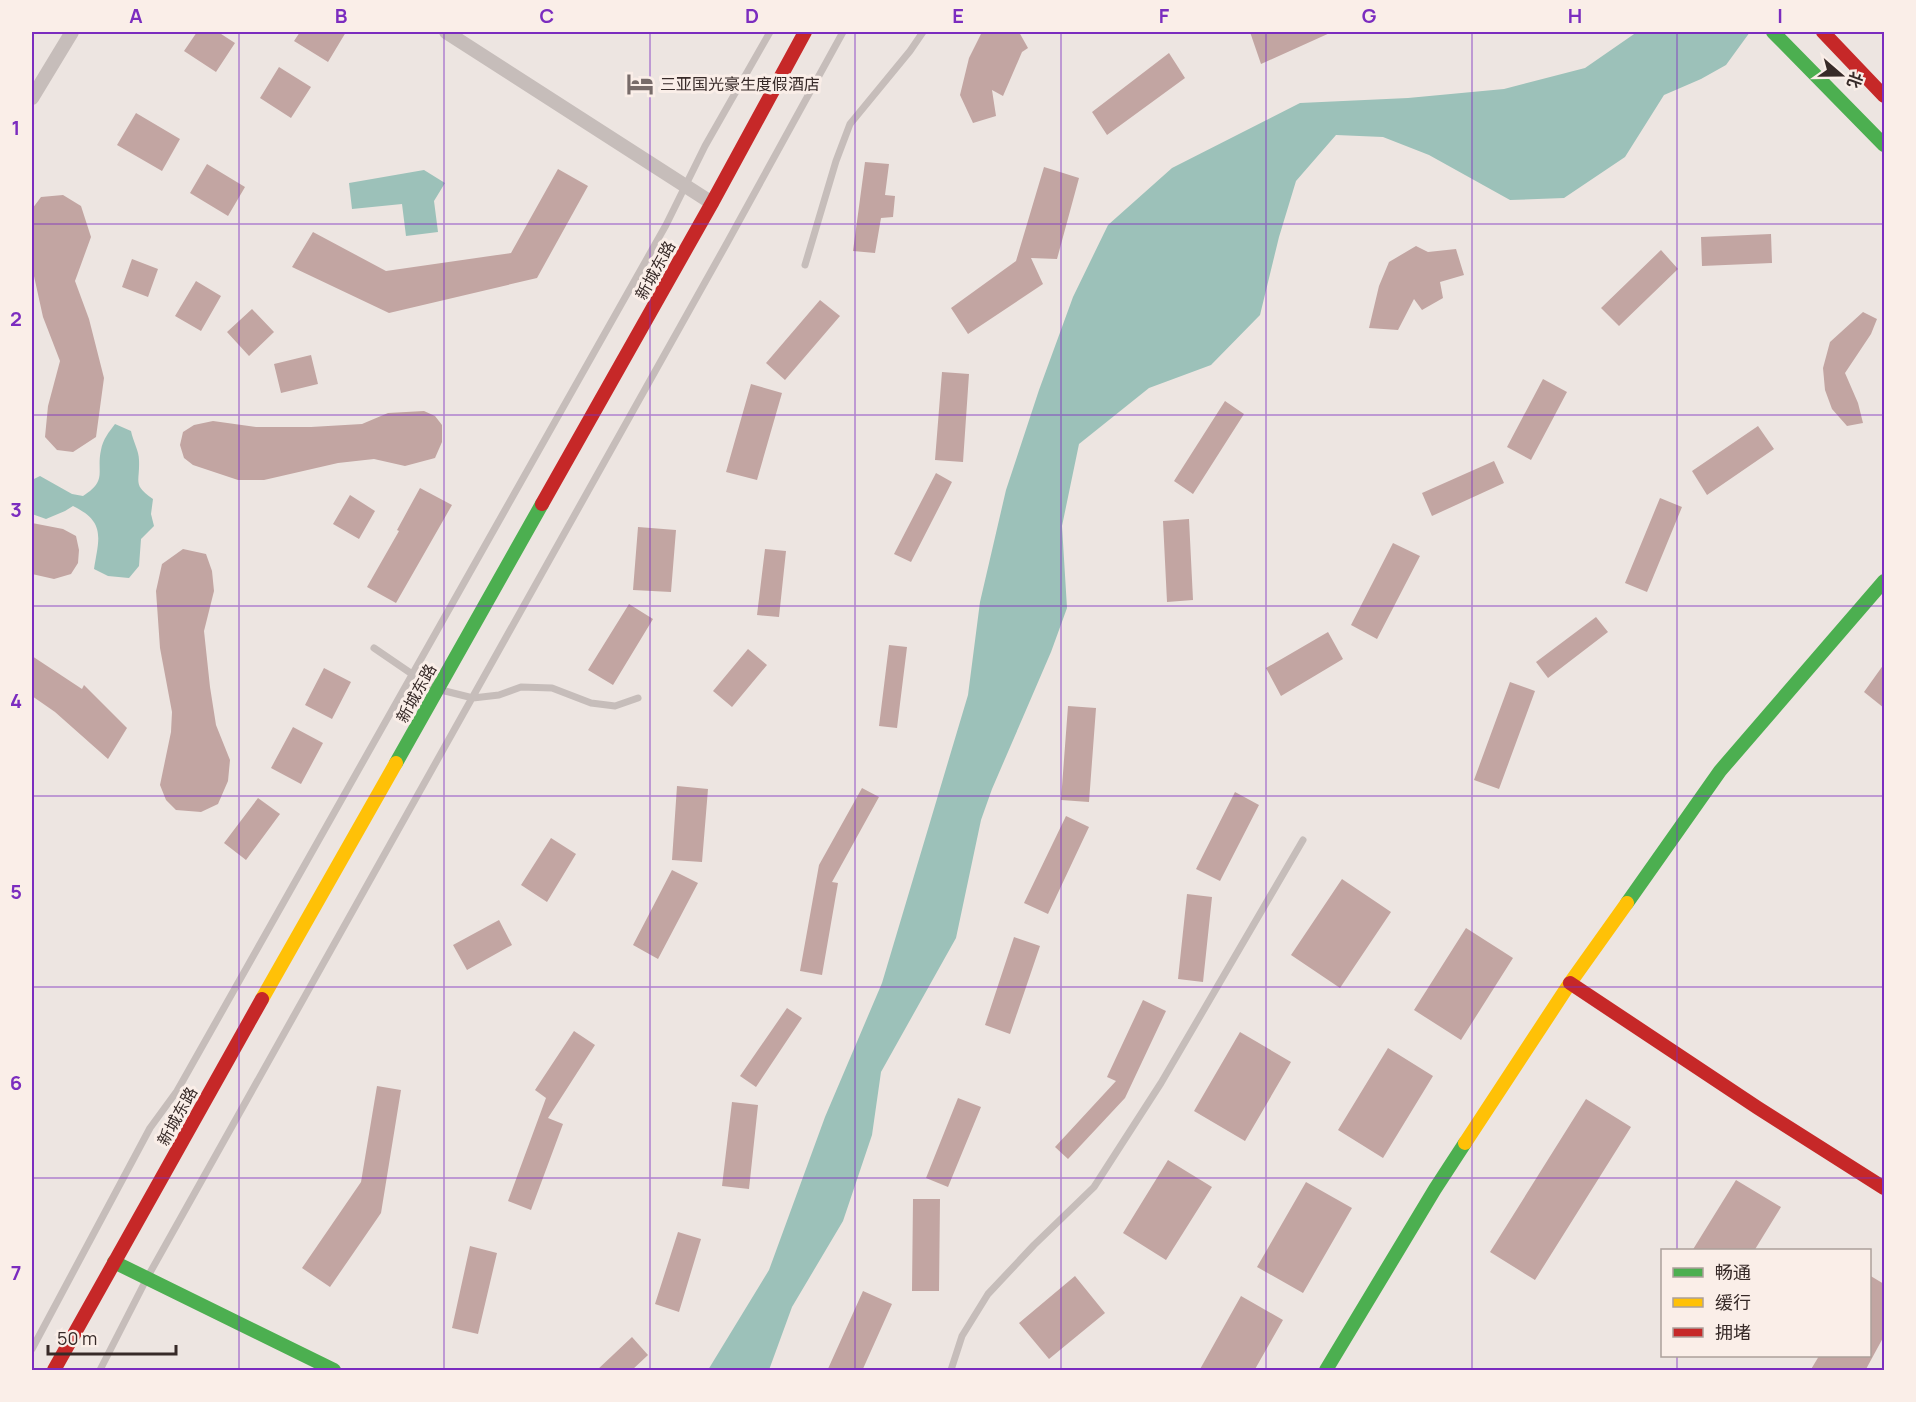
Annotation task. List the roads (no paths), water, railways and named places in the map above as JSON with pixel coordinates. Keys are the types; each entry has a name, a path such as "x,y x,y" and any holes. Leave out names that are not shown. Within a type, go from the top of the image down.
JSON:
{"main road":[{"name":"新城东路","path":"54,1371 805,32"},
{"path":"1773,32 1884,145"},
{"path":"1823,32 1884,96"},
{"path":"1326,1371 1435,1189 1570,983 1720,771 1884,581"},
{"path":"1570,983 1758,1108 1884,1188"},
{"path":"114,1262 334,1371"}],"street":[{"path":"32,98 72,32"},
{"path":"446,32 711,202"}],"lane":[{"path":"32,1349 150,1128 177,1091 666,225 705,146 770,32"},
{"path":"100,1371 147,1278 728,243 843,32"},
{"path":"805,265 836,161 850,124 923,32"},
{"path":"374,648 437,688 472,698 499,695 521,687 552,688 591,703 615,706 639,698"},
{"path":"951,1371 962,1336 988,1293 1094,1187 1161,1083 1303,840"}],"water":[{"path":"1637,32 1750,32 1726,65 1664,95 1625,157 1564,198 1510,200 1429,155 1383,137 1336,135 1296,181 1279,237 1260,315 1211,365 1149,388 1079,444 1062,526 1067,608 981,820 956,938 881,1072 872,1135 843,1221 792,1307 769,1370 708,1370 769,1270 825,1117 882,983 968,695 980,602 1006,490 1073,297 1108,225 1172,168 1300,103 1408,98 1504,89 1585,68"},
{"path":"424,170 445,183 434,201 438,232 406,236 402,204 352,209 349,183"},
{"path":"115,424 131,431 139,457 138,482 142,490 153,499 151,514 154,526 141,539 139,566 129,578 108,576 94,569 98,532 91,518 84,512 73,506 46,519 32,514 32,480 40,476 72,494 83,496 96,485 100,475 102,446"}],"place":[{"name":"三亚国光豪生度假酒店","path":"640,84"}]}
